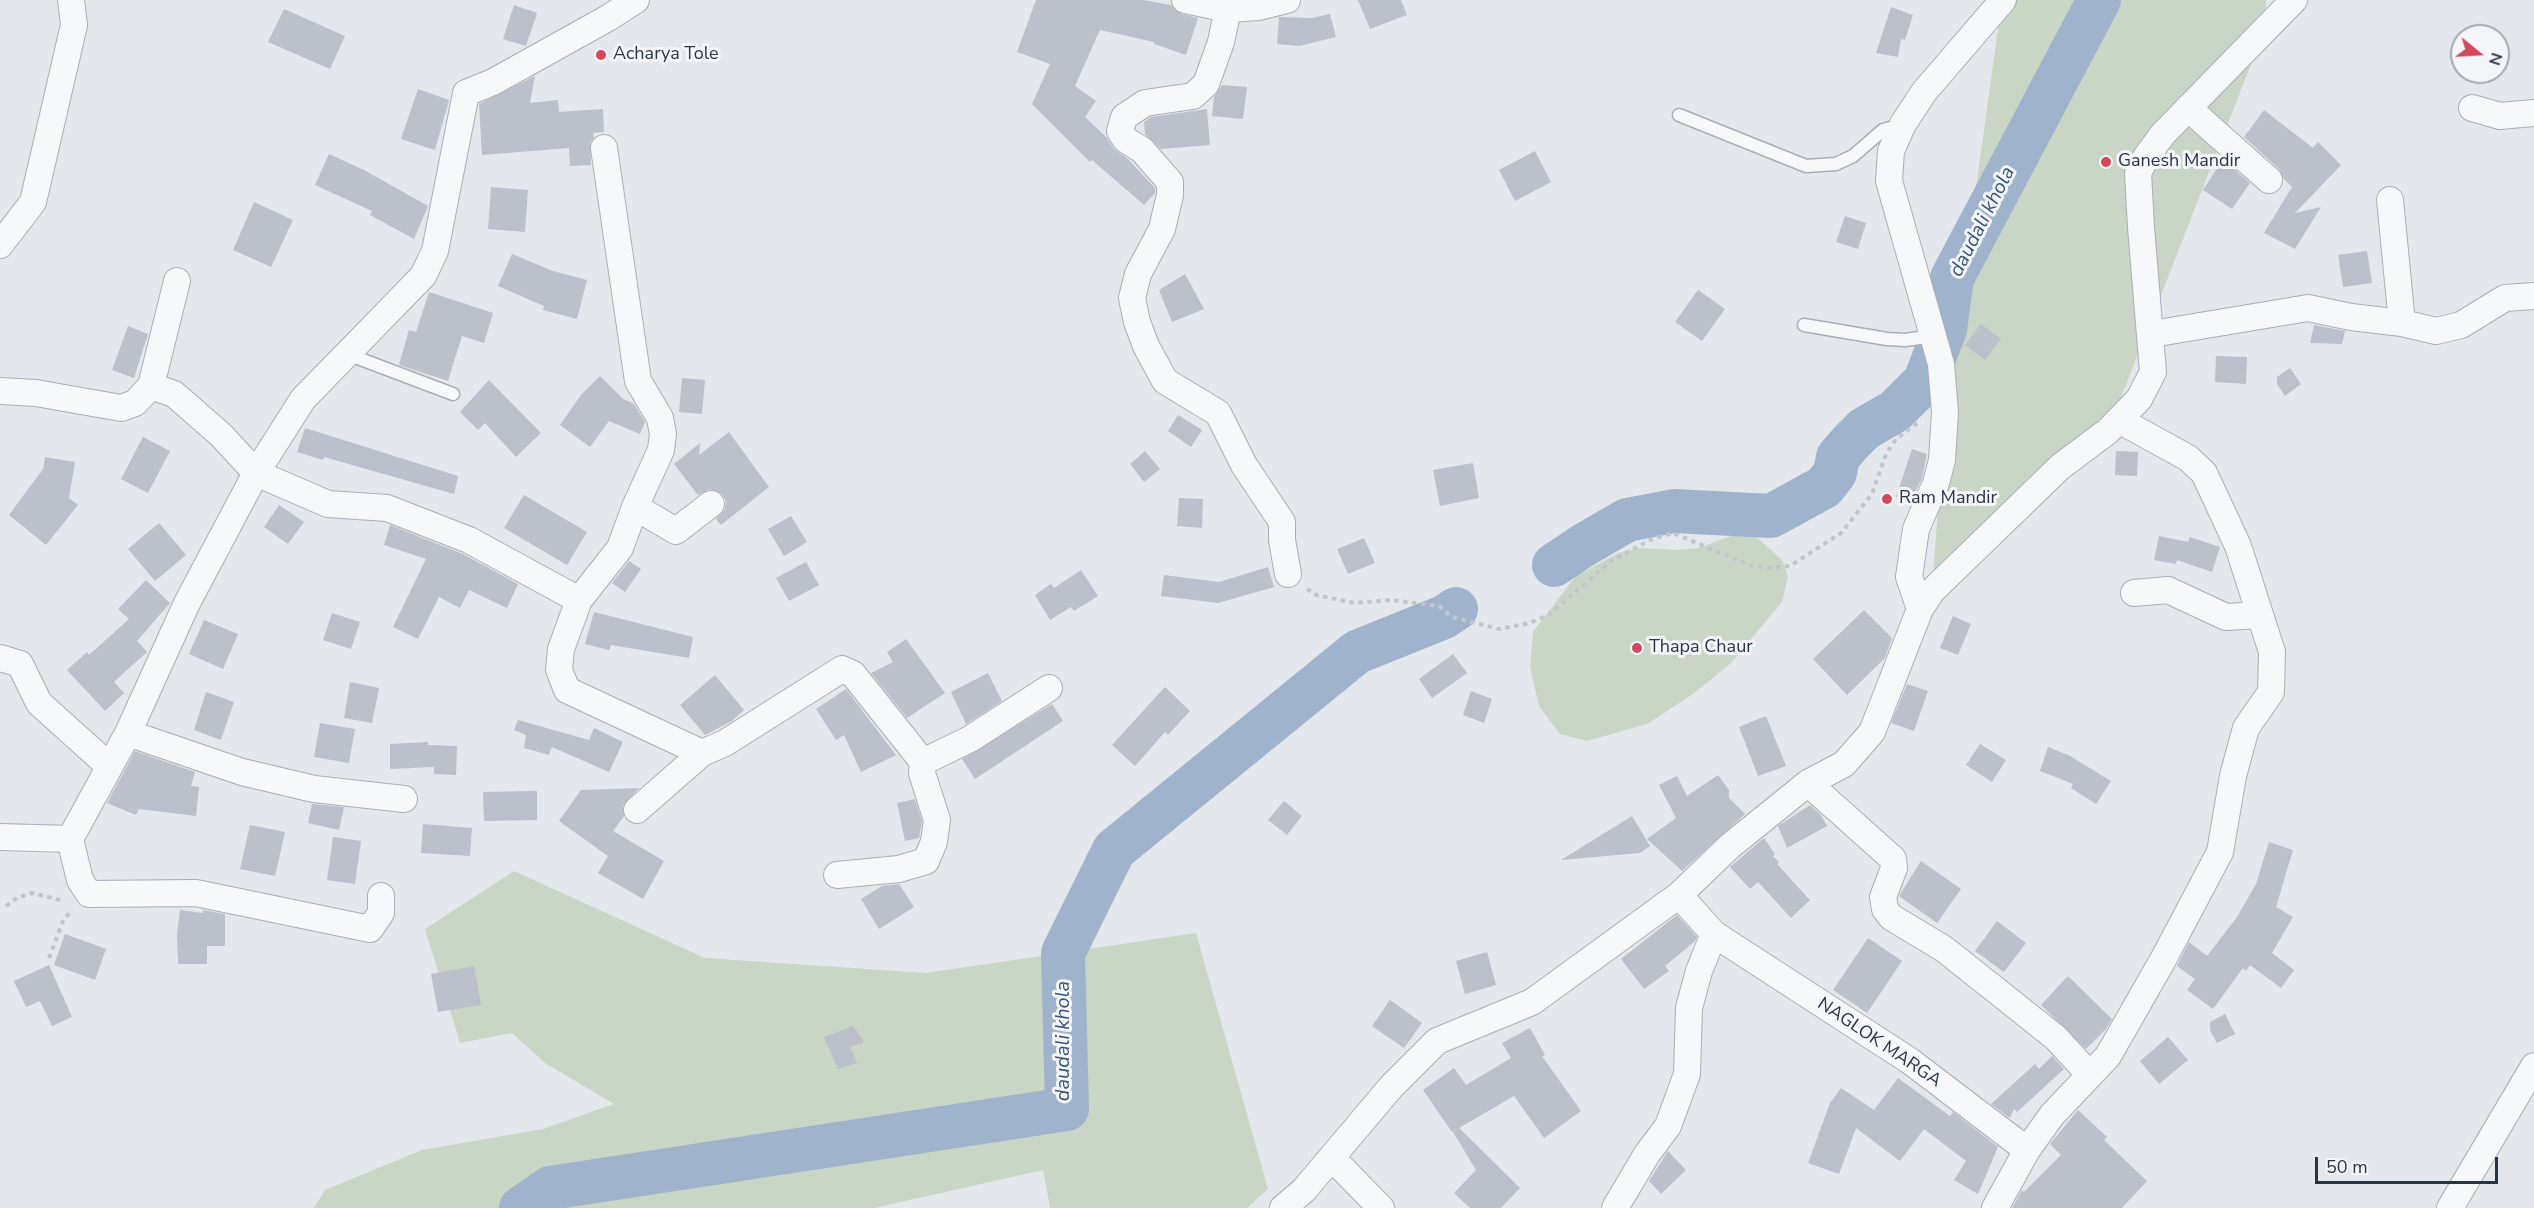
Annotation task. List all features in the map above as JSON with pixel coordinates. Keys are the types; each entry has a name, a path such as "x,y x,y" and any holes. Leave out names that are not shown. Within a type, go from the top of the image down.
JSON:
{"street":[{"path":"0,245 33,202 74,25 71,0"},
{"path":"381,896 381,914 370,929 196,893 83,899 70,839 128,733 187,603 256,473 303,399 423,276 435,251 466,93 493,82 636,0"},
{"path":"1185,0 1228,9 1260,7 1287,0"},
{"path":"1920,609 1909,577 1916,529 1933,491 1942,460 1945,412 1936,348 1889,181 1891,151 1903,124 1924,92 2003,0"},
{"path":"1283,1208 1304,1190 1391,1087 1437,1041 1532,1002 1679,895 1730,846 1808,783 1844,764 1872,732 1920,609 1932,591 2060,467 2108,431 2139,399 2153,372 2152,334 2140,227 2138,173 2146,157 2163,134 2294,0"},
{"path":"1228,9 1221,42 1206,84 1193,96 1145,103 1124,117 1120,131 1126,140 1142,150 1170,182 1170,195 1162,229 1138,274 1132,298 1143,338 1165,381 1218,413 1244,465 1282,522 1282,540 1288,574"},
{"path":"2188,108 2269,180"},
{"path":"2472,108 2500,116 2534,113"},
{"path":"603,148 638,381 660,418 663,434 661,450 635,507 620,548 579,600 561,649 559,670 567,690 702,753"},
{"path":"2390,200 2402,324"},
{"path":"0,392 36,393 121,408 135,403 151,386 177,281"},
{"path":"2152,334 2308,308 2436,331 2462,325 2505,298 2534,296"},
{"path":"151,386 174,394 221,435 256,473 328,504 387,508 469,540 579,600"},
{"path":"1995,1208 2027,1150 2052,1115 2108,1056 2164,958 2220,852 2233,776 2246,728 2271,692 2272,652 2238,546 2204,473 2188,458 2119,420"},
{"path":"635,507 676,531 711,504"},
{"path":"2134,593 2168,590 2226,617 2260,615"},
{"path":"0,658 20,663 39,703 109,766"},
{"path":"637,810 702,753 725,743 842,669 853,674 923,762 922,773 937,820 934,842 926,861 899,869 837,875"},
{"path":"923,762 970,739 1049,688"},
{"path":"128,733 242,772 304,787 404,798"},
{"path":"1808,783 1893,859 1894,868 1883,897 1885,909 1891,917 1944,949 2002,994 2056,1038 2089,1074"},
{"path":"0,837 70,839"},
{"name":"NAGLOK MARGA","path":"1679,895 1714,934 1910,1061 2027,1150"},
{"path":"1615,1208 1647,1154 1668,1126 1687,1074 1689,1008 1699,972 1714,934"},
{"path":"2450,1208 2534,1066"},
{"path":"1332,1158 1381,1208"}],"lane":[{"path":"1679,116 1806,166 1836,164 1853,156 1883,130 1903,124"},
{"path":"1804,325 1905,340 1936,348"},
{"path":"346,354 453,394"}],"path":[{"path":"1288,574 1316,595 1355,603 1391,600 1423,603 1444,609 1452,617 1499,629 1530,623 1550,614 1618,556 1652,538 1673,533 1749,565 1770,568 1790,566 1841,533 1872,494 1886,454 1896,440 1914,424 1945,412"},
{"path":"6,906 18,898 32,894 83,899"},
{"path":"49,958 63,921 83,899"}],"green space":[{"path":"2002,0 2266,0 2264,31 2108,431 1932,591 1945,412"},
{"name":"Thapa Chaur","path":"1737,534 1754,535 1782,560 1788,576 1782,602 1730,664 1693,694 1647,724 1587,741 1560,734 1539,706 1530,667 1533,632 1575,577 1618,553 1639,548 1678,550 1698,548"},
{"path":"514,871 705,958 926,973 1196,933 1268,1189 1247,1208 1050,1208 1043,1170 874,1208 314,1208 325,1190 422,1150 543,1129 614,1104 545,1063 512,1033 460,1043 425,929"}],"building":[{"path":"1036,0 1143,0 1171,5 1181,14 1198,18 1186,55 1154,44 1154,42 1100,30 1075,86 1096,101 1085,117 1107,138 1114,149 1128,159 1155,188 1155,193 1144,205 1092,160 1090,162 1032,104 1050,64 1017,52"},
{"path":"1358,0 1401,0 1407,15 1370,29"},
{"path":"514,5 537,13 526,46 503,39"},
{"path":"1891,7 1913,15 1905,40 1901,39 1898,57 1876,53"},
{"path":"284,9 345,36 330,69 268,42"},
{"path":"1330,14 1336,37 1299,46 1277,44 1279,17 1312,18"},
{"path":"535,76 530,103 558,100 559,112 603,109 604,132 593,133 594,138 590,143 591,165 570,166 569,148 482,155 479,104"},
{"path":"1222,85 1247,87 1243,119 1212,116 1214,97"},
{"path":"418,89 449,100 435,150 401,139"},
{"path":"1207,109 1210,145 1161,149 1145,134 1144,122 1151,117"},
{"path":"2264,110 2313,148 2318,142 2341,165 2295,213 2321,207 2295,249 2264,233 2292,187 2283,178 2279,169 2244,137"},
{"path":"1535,151 1551,182 1515,201 1499,170"},
{"path":"329,154 364,170 428,206 414,239 370,215 372,211 315,185"},
{"path":"2223,159 2250,183 2232,209 2203,190"},
{"path":"491,187 528,190 525,232 488,229"},
{"path":"254,202 293,220 271,267 233,250"},
{"path":"1845,216 1866,223 1858,249 1836,242"},
{"path":"2367,251 2372,283 2343,287 2338,255"},
{"path":"512,254 553,271 587,280 577,319 543,310 544,306 498,286"},
{"path":"1185,274 1204,309 1172,322 1159,290"},
{"path":"1698,290 1725,309 1702,341 1675,322"},
{"path":"429,292 493,313 484,343 462,336 448,381 399,365 409,330 416,332"},
{"path":"1981,324 2001,339 1985,360 1965,345"},
{"path":"2314,325 2345,331 2342,344 2310,343"},
{"path":"128,326 148,334 134,378 112,370"},
{"path":"2216,356 2247,357 2246,384 2215,382"},
{"path":"2290,368 2301,384 2285,396 2277,384 2277,377"},
{"path":"600,376 623,399 634,404 645,422 640,434 609,421 590,447 560,425 581,395"},
{"path":"682,378 705,380 702,414 679,412"},
{"path":"489,380 541,433 516,457 485,423 478,430 460,412"},
{"path":"1178,415 1202,430 1191,447 1168,431"},
{"path":"305,428 458,476 454,494 324,457 323,460 297,452"},
{"path":"729,432 769,487 721,525 716,519 725,509 726,501 722,494 710,489 698,495 674,464 700,443 699,455"},
{"path":"143,437 170,451 148,493 121,479"},
{"path":"1912,449 1927,454 1922,478 1911,502 1896,497"},
{"path":"1145,451 1160,469 1144,482 1130,464"},
{"path":"2116,451 2138,452 2137,476 2115,475"},
{"path":"45,457 75,462 69,498 78,505 46,545 9,515 43,469"},
{"path":"1473,463 1479,498 1440,506 1433,470"},
{"path":"524,495 587,532 567,565 504,528"},
{"path":"1179,498 1203,499 1202,528 1177,526"},
{"path":"279,505 304,522 288,544 264,527"},
{"path":"791,516 807,542 784,556 768,529"},
{"path":"159,523 186,555 155,581 128,549"},
{"path":"390,525 463,554 518,584 507,608 469,590 460,608 439,597 418,639 393,627 426,559 384,545"},
{"path":"2159,536 2188,542 2190,537 2220,547 2212,572 2177,560 2176,564 2154,560"},
{"path":"1364,538 1375,563 1348,574 1337,549"},
{"path":"629,561 641,569 625,592 612,583"},
{"path":"806,562 819,585 789,601 776,578"},
{"path":"1268,567 1274,587 1218,603 1161,596 1164,575 1219,582"},
{"path":"1081,570 1098,596 1074,611 1071,607 1050,620 1035,595 1051,584 1054,588"},
{"path":"146,580 170,603 137,641 147,652 114,682 124,693 105,711 67,670 87,652 89,655 129,619 118,609"},
{"path":"1864,610 1892,638 1885,658 1847,695 1813,659"},
{"path":"594,612 693,637 689,658 611,645 609,650 585,644"},
{"path":"332,613 360,622 351,649 323,640"},
{"path":"1953,616 1971,624 1958,655 1940,648"},
{"path":"204,620 238,634 223,669 189,654"},
{"path":"906,639 945,693 907,718 871,673 893,662 887,652"},
{"path":"1453,654 1467,673 1432,698 1419,679"},
{"path":"988,673 1002,701 966,724 951,692"},
{"path":"715,675 744,710 732,721 705,735 680,705"},
{"path":"350,682 379,688 372,723 344,718"},
{"path":"1907,684 1928,691 1914,731 1891,723"},
{"path":"1165,687 1190,711 1168,735 1165,732 1135,766 1112,745"},
{"path":"846,689 896,755 861,772 844,735 836,740 816,709"},
{"path":"1471,691 1492,699 1484,723 1463,715"},
{"path":"206,692 234,702 221,740 194,730"},
{"path":"1052,704 1063,721 975,779 962,759"},
{"path":"1766,716 1786,766 1758,776 1739,727"},
{"path":"518,720 589,740 594,728 623,742 609,772 552,747 549,755 524,748 526,735 514,730"},
{"path":"320,723 355,729 349,763 314,757"},
{"path":"428,742 428,745 457,746 456,775 434,774 434,767 390,769 390,744"},
{"path":"1980,744 2006,760 1992,782 1966,765"},
{"path":"2048,747 2070,756 2111,781 2096,804 2071,788 2073,784 2040,771"},
{"path":"135,751 195,772 191,786 199,787 196,816 139,809 136,815 107,803"},
{"path":"1718,775 1729,790 1729,798 1745,814 1682,871 1647,839 1676,818 1659,785 1677,776 1687,796"},
{"path":"639,788 623,805 624,816 613,831 664,861 643,899 598,873 608,856 559,821 581,790"},
{"path":"537,791 537,820 484,821 483,792"},
{"path":"915,799 922,821 919,838 905,841 897,803"},
{"path":"1284,801 1302,816 1287,835 1268,820"},
{"path":"312,804 344,807 339,830 308,823"},
{"path":"1810,805 1821,815 1827,826 1787,848 1778,826"},
{"path":"1632,816 1650,846 1640,853 1561,860"},
{"path":"423,824 472,828 470,856 421,853"},
{"path":"250,825 285,832 275,876 240,869"},
{"path":"333,837 361,841 355,884 327,880"},
{"path":"1764,838 1775,854 1773,856 1779,862 1777,864 1810,900 1791,918 1758,882 1750,889 1730,867"},
{"path":"2269,842 2293,850 2276,907 2293,917 2272,953 2294,970 2281,988 2250,965 2246,971 2243,968 2213,1009 2187,990 2195,979 2177,966 2189,942 2207,956 2237,917 2256,884"},
{"path":"1921,861 1961,889 1937,923 1899,896"},
{"path":"899,884 914,907 879,929 861,899 882,886"},
{"path":"180,910 203,913 203,910 225,914 225,946 207,946 207,964 178,964 177,934"},
{"path":"1677,915 1697,937 1665,966 1669,971 1644,989 1621,959"},
{"path":"1997,921 2026,943 2004,972 1975,951"},
{"path":"65,934 106,949 95,980 54,965"},
{"path":"1868,938 1902,961 1867,1013 1833,990"},
{"path":"1487,952 1496,985 1465,994 1456,961"},
{"path":"49,965 72,1017 52,1026 40,1001 26,1007 14,981"},
{"path":"474,966 481,1005 438,1012 431,974"},
{"path":"2068,976 2112,1019 2106,1029 2086,1049 2041,1005"},
{"path":"1390,1000 1422,1023 1404,1048 1372,1026"},
{"path":"2225,1014 2235,1034 2217,1043 2210,1030 2210,1022"},
{"path":"853,1026 864,1042 850,1047 857,1063 838,1069 824,1037"},
{"path":"1530,1028 1545,1055 1542,1056 1581,1111 1544,1138 1514,1096 1459,1128 1520,1188 1501,1208 1470,1208 1454,1193 1476,1170 1453,1132 1458,1128 1452,1132 1423,1090 1454,1068 1466,1085 1511,1058 1502,1043"},
{"path":"2168,1037 2188,1060 2159,1084 2140,1061"},
{"path":"2052,1056 2064,1069 2017,1112 2014,1109 2010,1118 1991,1104 2035,1064 2039,1069"},
{"path":"1898,1078 1950,1116 1953,1112 1998,1147 1978,1194 1954,1180 1966,1161 1924,1129 1900,1161 1856,1128 1839,1174 1808,1163 1830,1103 1841,1088 1874,1110"},
{"path":"2078,1110 2107,1137 2104,1140 2147,1181 2122,1208 2012,1208 2022,1190 2024,1192 2061,1155 2050,1144"},
{"path":"1668,1151 1686,1170 1661,1194 1649,1181"}],"waterway":[{"name":"daudali khola","path":"1554,565 1627,520 1674,511 1771,516 1824,487 1835,473 1838,457 1850,443 1864,429 1895,411 1925,381 1945,329 1952,278 2099,0"},
{"name":"daudali khola","path":"521,1208 550,1188 1067,1109 1063,953 1114,850 1357,652 1444,617 1456,609"}],"place":[{"name":"Acharya Tole","path":"601,55"},
{"name":"Ganesh Mandir","path":"2106,162"},
{"name":"Ram Mandir","path":"1887,499"},
{"name":"Thapa Chaur","path":"1637,648"}]}
